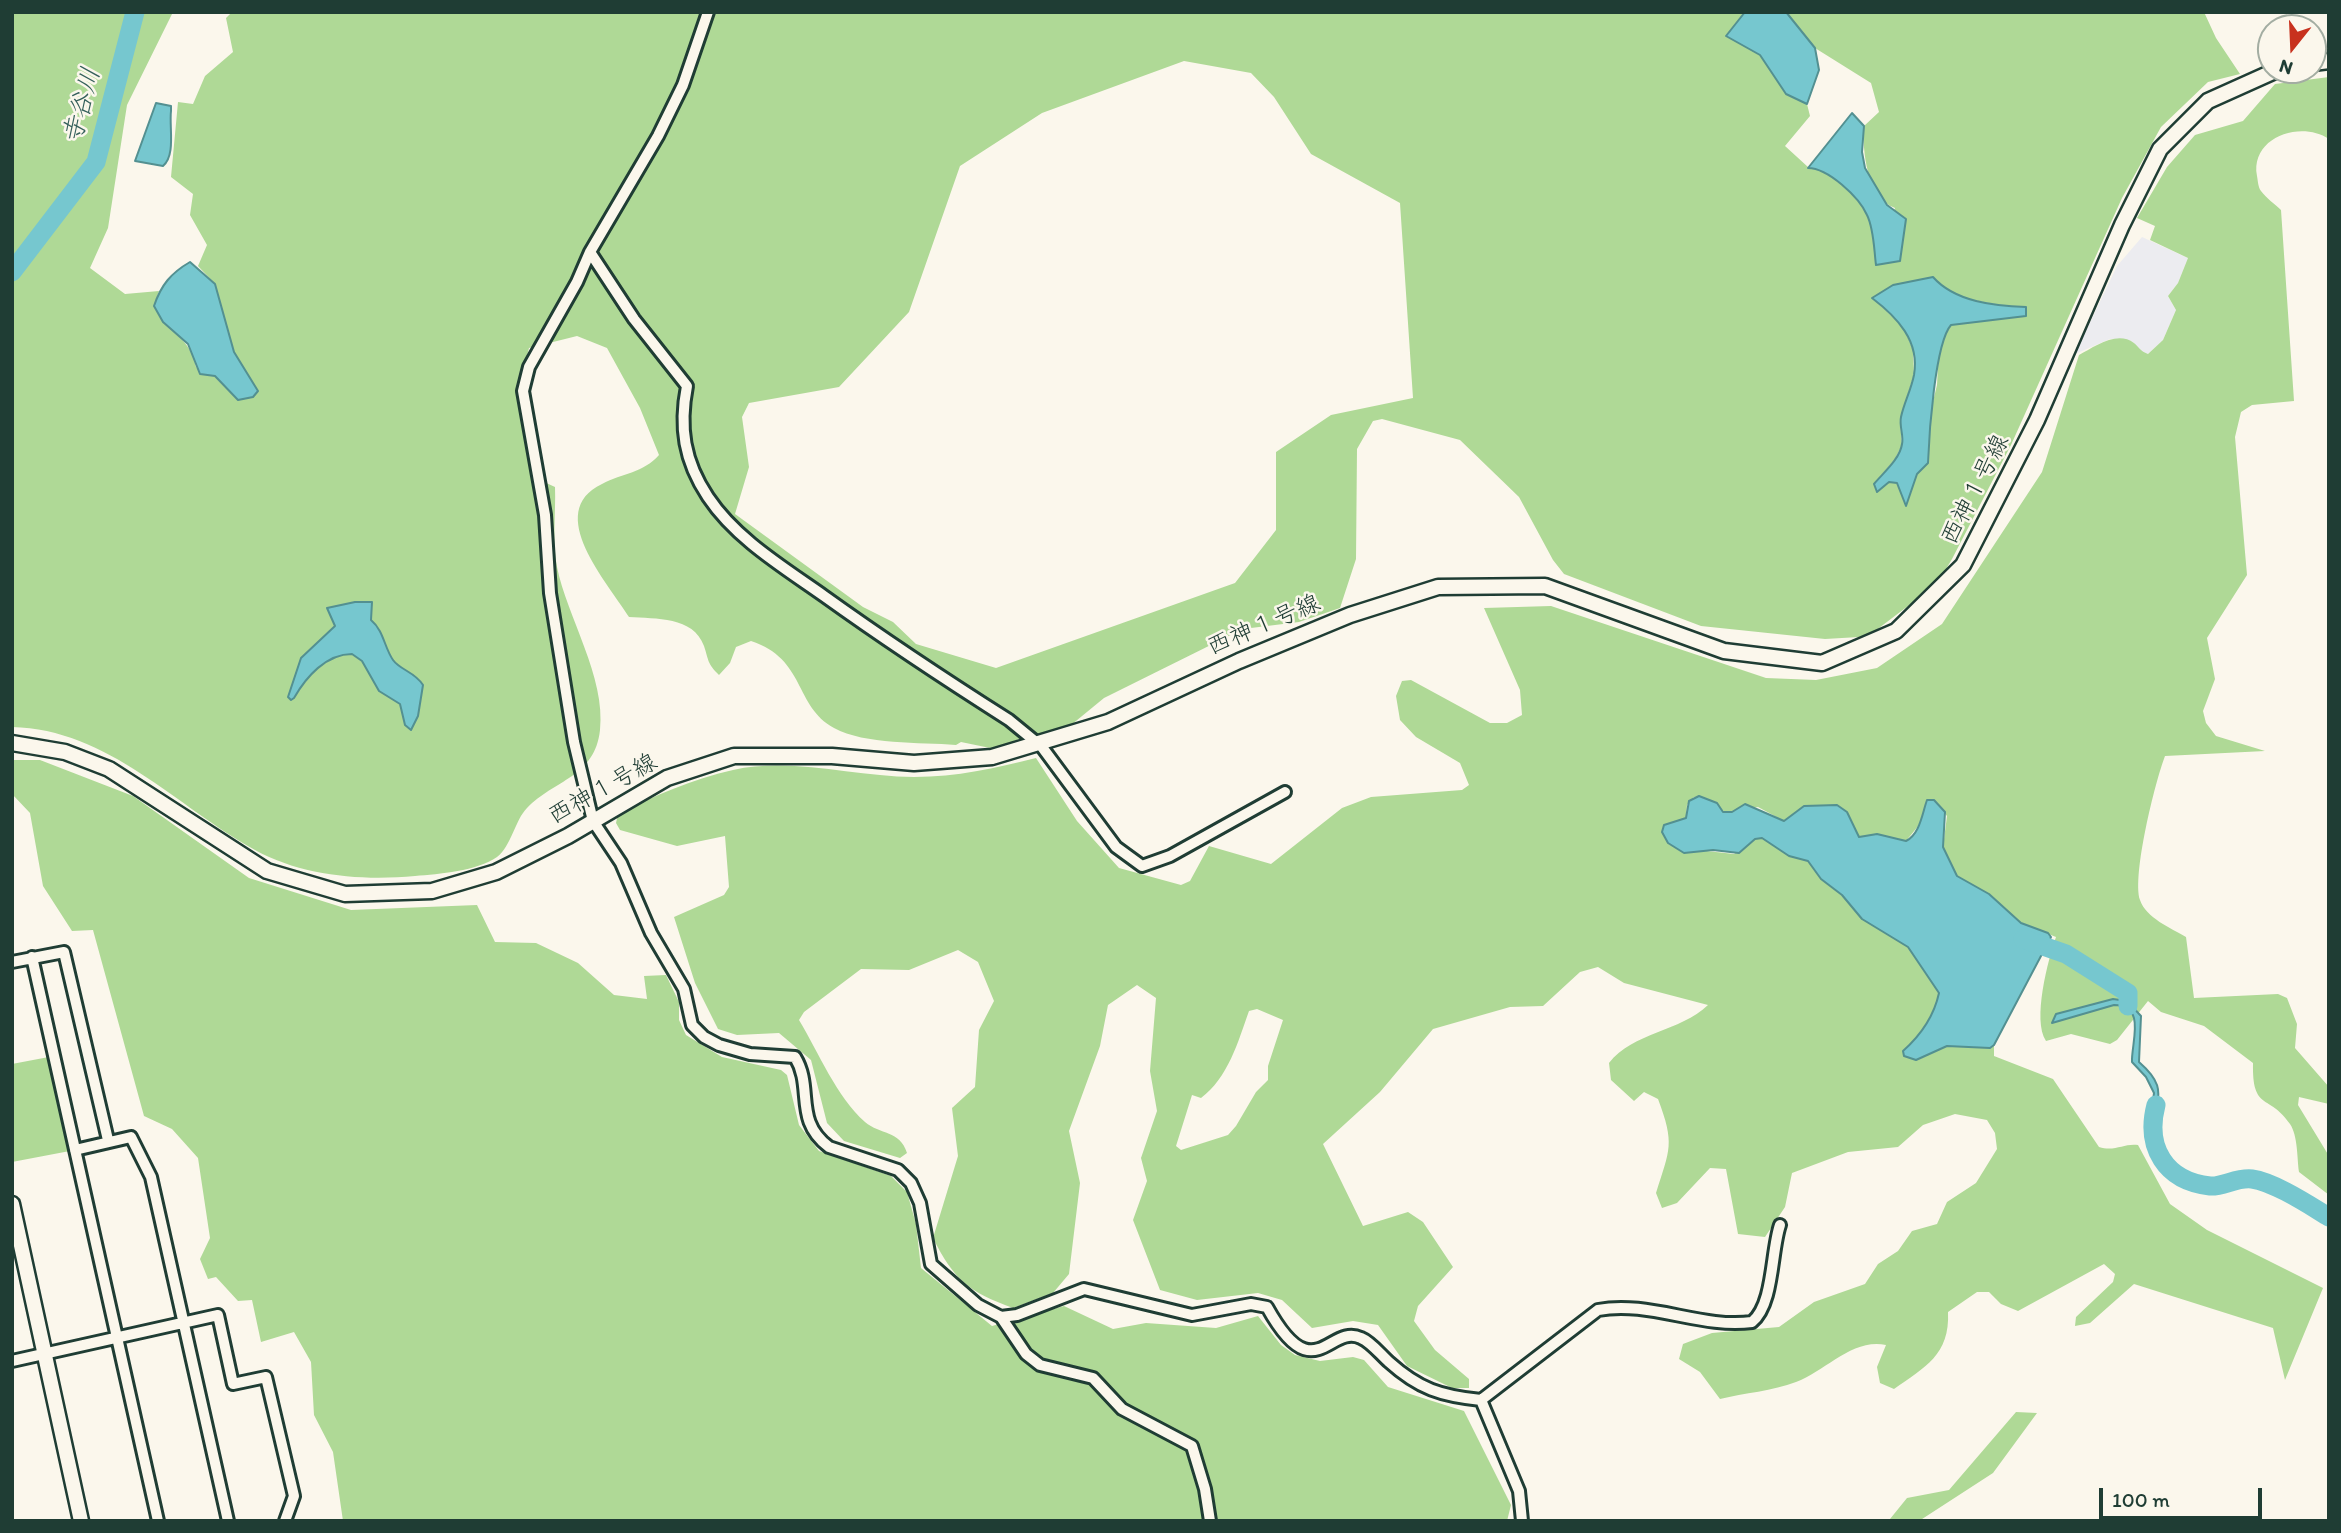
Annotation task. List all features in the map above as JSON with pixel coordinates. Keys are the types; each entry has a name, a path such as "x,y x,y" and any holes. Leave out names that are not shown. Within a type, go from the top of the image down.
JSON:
{"street":[{"path":"708,12 678,95 529,366 523,391 545,515 546,562 556,638 574,742 593,821 621,863 651,933 684,989 692,1025 704,1037 719,1045 750,1054 795,1057 801,1064 803,1105 808,1123 820,1140 829,1147 898,1170 911,1183 920,1203 931,1264 978,1305 1000,1317 1026,1354 1040,1365 1093,1378 1122,1409 1192,1446 1205,1489 1210,1521"},
{"name":"西神１号線","path":"12,743 65,752 109,769 267,871 345,894 432,891 496,872 667,778 734,756 832,756 914,763 992,757 1108,722 1239,661 1350,615 1437,587 1545,586 1724,651 1822,663 1895,631 1962,565 2037,420 2122,225 2160,149 2208,101 2257,79"},
{"path":"590,251 634,319 687,386 682,414 683,442 708,496 727,522 781,568 1009,720 1038,743 1116,846 1142,866 1170,856 1284,792"},
{"path":"12,962 64,952 108,1140"},
{"path":"32,957 158,1521"},
{"path":"75,1150 108,1140 131,1137 151,1177 228,1521"},
{"path":"12,1203 81,1521"},
{"path":"1000,1317 1017,1315 1084,1289 1192,1315 1251,1304 1267,1307 1280,1330 1294,1345 1310,1351 1320,1350 1351,1335 1363,1338 1409,1380 1432,1392 1481,1400 1598,1310 1616,1307 1717,1321 1752,1322 1762,1309 1771,1279 1780,1224"},
{"path":"12,1361 218,1315 233,1384 266,1377 294,1496 285,1521"},
{"path":"1481,1400 1519,1491 1522,1521"}],"shaded area":[{"path":"2142,237 2188,258 2178,283 2168,296 2176,310 2163,340 2148,354 2133,342 2110,339 2075,354 2117,266"}],"green space":[{"path":"12,12 173,12 127,105 108,228 90,268 125,294 159,291 154,306 190,349 196,367 215,376 238,400 243,369 234,352 215,284 198,266 207,245 190,215 193,194 171,177 178,102 193,104 205,76 233,52 226,18 232,12 1745,12 1727,36 1760,55 1786,94 1807,104 1810,116 1785,146 1808,167 1825,172 1833,178 1857,200 1869,221 1877,265 1895,208 1878,194 1868,173 1864,126 1879,112 1871,83 1815,48 1786,12 2204,12 2216,38 2240,74 2208,82 2161,127 2122,198 2011,445 1952,559 1937,584 1875,631 1859,637 1825,639 1701,626 1564,574 1553,560 1519,497 1460,440 1382,419 1373,421 1357,449 1356,559 1340,608 1299,622 1243,629 1104,698 1065,730 1019,739 995,749 961,742 956,745 893,742 861,737 834,728 821,719 791,671 782,659 769,649 751,641 736,647 730,663 719,675 710,665 699,636 691,629 683,624 662,619 629,617 586,548 579,529 578,512 585,496 602,484 639,469 659,455 640,408 607,348 577,336 529,348 521,381 531,476 555,487 554,537 557,567 592,668 600,710 600,730 597,746 582,768 527,808 506,847 497,857 479,866 458,871 374,878 333,875 292,866 255,850 111,755 80,741 47,731 12,727","holes":["1184,61 1251,73 1274,97 1311,154 1400,203 1413,398 1331,415 1276,452 1276,530 1235,583 996,668 916,644 893,622 863,607 735,514 749,467 742,417 749,403 839,387 909,312 960,166 1042,113","1944,290 1984,302 2026,307 2026,315 1951,325 1939,347 1937,385 1929,418 1928,463 1917,474 1906,505 1897,483 1889,482 1877,492 1874,484 1895,459 1902,445 1900,420 1914,374 1913,350 1904,328 1873,298"]},
{"path":"2329,77 2329,139 2305,131 2292,132 2269,142 2261,151 2257,162 2260,189 2281,210 2294,401 2252,405 2241,412 2235,437 2247,575 2207,638 2215,679 2203,711 2206,723 2216,736 2265,751 2165,756 2146,828 2138,888 2140,900 2148,912 2186,937 2194,998 2278,994 2287,998 2297,1024 2295,1048 2329,1087 2329,1104 2299,1097 2298,1105 2329,1156 2329,1195 2299,1172 2293,1129 2282,1114 2259,1096 2253,1078 2253,1063 2204,1026 2161,1012 2148,1001 2117,1040 2110,1044 2071,1034 2046,1041 2042,1031 2041,1005 2056,937 2021,923 1989,894 1957,876 1943,847 1947,816 1934,800 1927,800 1919,825 1906,841 1877,834 1859,837 1847,812 1837,805 1804,806 1784,821 1758,807 1728,813 1694,797 1687,805 1686,818 1668,843 1679,848 1734,854 1755,839 1762,838 1789,856 1808,861 1821,879 1842,895 1862,919 1908,947 1939,993 1936,1010 1915,1040 1903,1051 1904,1056 1916,1060 1947,1046 1990,1048 1994,1045 1994,1056 2053,1079 2099,1147 2110,1149 2138,1145 2170,1204 2207,1230 2323,1288 2285,1380 2273,1328 2134,1284 2090,1323 2075,1326 2076,1317 2113,1282 2115,1274 2104,1264 2018,1311 2001,1304 1989,1292 1977,1292 1948,1312 1945,1339 1933,1358 1894,1389 1880,1383 1877,1367 1886,1345 1874,1344 1850,1351 1796,1382 1720,1399 1700,1372 1679,1359 1683,1344 1712,1333 1779,1327 1814,1302 1865,1284 1878,1264 1898,1251 1912,1231 1937,1224 1947,1202 1976,1183 1997,1149 1995,1133 1987,1120 1955,1114 1923,1125 1898,1147 1848,1152 1792,1173 1785,1207 1765,1237 1738,1234 1726,1169 1710,1168 1677,1203 1662,1208 1656,1193 1667,1156 1669,1137 1658,1099 1644,1092 1634,1101 1611,1080 1609,1063 1631,1045 1684,1021 1708,1005 1624,983 1598,967 1580,972 1543,1006 1510,1007 1433,1029 1380,1092 1323,1144 1363,1226 1408,1212 1423,1222 1453,1267 1418,1306 1414,1321 1435,1350 1469,1379 1469,1388 1452,1388 1407,1366 1378,1325 1353,1321 1312,1328 1282,1300 1258,1293 1197,1300 1160,1290 1133,1220 1147,1181 1141,1158 1157,1111 1150,1071 1156,998 1137,985 1108,1005 1100,1046 1069,1131 1080,1183 1069,1274 1053,1293 1013,1308 964,1283 948,1264 933,1238 958,1156 952,1108 975,1087 979,1030 994,1001 978,962 958,950 909,970 861,969 804,1012 799,1020 837,1087 855,1112 871,1126 900,1140 907,1153 900,1158 844,1141 827,1123 811,1060 779,1033 737,1035 718,1029 695,983 674,917 724,895 729,887 725,836 677,846 620,830 616,823 618,814 703,778 733,770 778,766 930,777 976,771 1036,758 1077,821 1119,868 1181,885 1190,881 1209,846 1271,864 1342,808 1371,797 1462,790 1469,785 1460,763 1416,737 1400,720 1396,696 1402,681 1411,680 1490,723 1507,723 1522,715 1520,690 1484,608 1551,606 1766,678 1816,680 1877,668 1942,624 2042,472 2079,355 2106,341 2120,338 2134,343 2148,354 2163,340 2176,310 2168,296 2178,283 2188,258 2150,240 2155,226 2137,218 2167,167 2195,135 2243,121 2275,84 2327,84","holes":["1257,1009 1283,1020 1268,1066 1268,1080 1256,1092 1228,1135 1181,1150 1176,1146 1192,1095 1201,1098 1225,1070 1249,1011"]},
{"path":"12,760 40,760 133,796 249,878 351,910 477,905 495,942 536,943 578,963 614,995 647,999 644,976 666,975 679,1002 679,1020 686,1035 722,1057 781,1070 787,1075 799,1125 819,1151 891,1176 907,1192 916,1224 921,1268 992,1326 1064,1306 1113,1329 1146,1323 1216,1328 1258,1316 1281,1345 1295,1355 1320,1361 1353,1357 1364,1360 1388,1387 1464,1411 1511,1505 1507,1521 343,1521 333,1452 314,1415 311,1362 294,1332 261,1342 252,1300 238,1301 216,1277 208,1279 200,1259 210,1238 198,1158 172,1129 144,1116 93,930 72,931 43,886 30,813 12,794"},
{"path":"54,1056 75,1150 12,1162 12,1064"},
{"path":"2016,1412 2037,1413 1993,1473 1919,1521 1878,1521 1890,1519 1907,1498 1949,1490"}],"water":[{"path":"1745,12 1786,12 1815,48 1819,70 1807,104 1786,94 1760,55 1726,36"},
{"path":"156,103 171,106 171,148 163,166 135,161"},
{"path":"1852,113 1864,126 1862,152 1865,168 1887,205 1906,219 1900,261 1876,265 1871,227 1863,208 1850,192 1833,178 1808,168"},
{"path":"190,262 215,284 234,352 258,391 253,397 238,400 215,376 200,374 188,344 163,322 154,306 168,280"},
{"path":"1933,277 1952,292 1976,301 2026,307 2026,316 1951,325 1945,335 1937,369 1928,463 1917,474 1906,506 1897,483 1889,482 1877,492 1874,484 1901,450 1902,412 1914,375 1915,363 1905,331 1890,313 1872,298 1893,285"},
{"path":"355,602 372,602 371,620 379,629 393,660 423,685 418,716 411,730 405,725 400,704 379,691 362,661 352,654 325,662 304,682 294,698 291,700 288,697 301,658 335,626 327,608"},
{"path":"1699,796 1717,803 1723,812 1732,812 1745,804 1784,821 1804,806 1837,805 1847,812 1859,837 1877,834 1906,841 1917,829 1927,800 1934,800 1945,812 1943,847 1957,876 1989,894 2021,923 2048,933 2051,937 1994,1045 1990,1048 1947,1046 1916,1060 1904,1056 1903,1051 1921,1032 1930,1017 1939,993 1908,947 1862,919 1842,895 1821,879 1808,861 1789,856 1762,838 1755,839 1739,853 1713,850 1684,853 1668,843 1662,832 1664,825 1686,818 1689,801"},
{"path":"2113,999 2127,1001 2141,1016 2139,1062 2158,1087 2157,1131 2149,1131 2154,1093 2146,1077 2132,1062 2135,1026 2131,1011 2114,1005 2052,1023 2056,1014"}],"waterway":[{"name":"寺谷川","path":"12,272 96,162 135,12"},
{"path":"2023,939 2066,954 2128,993 2128,1006"},
{"path":"2156,1105 2153,1120 2156,1148 2170,1169 2181,1177 2210,1186 2246,1179 2261,1181 2329,1217"}]}
